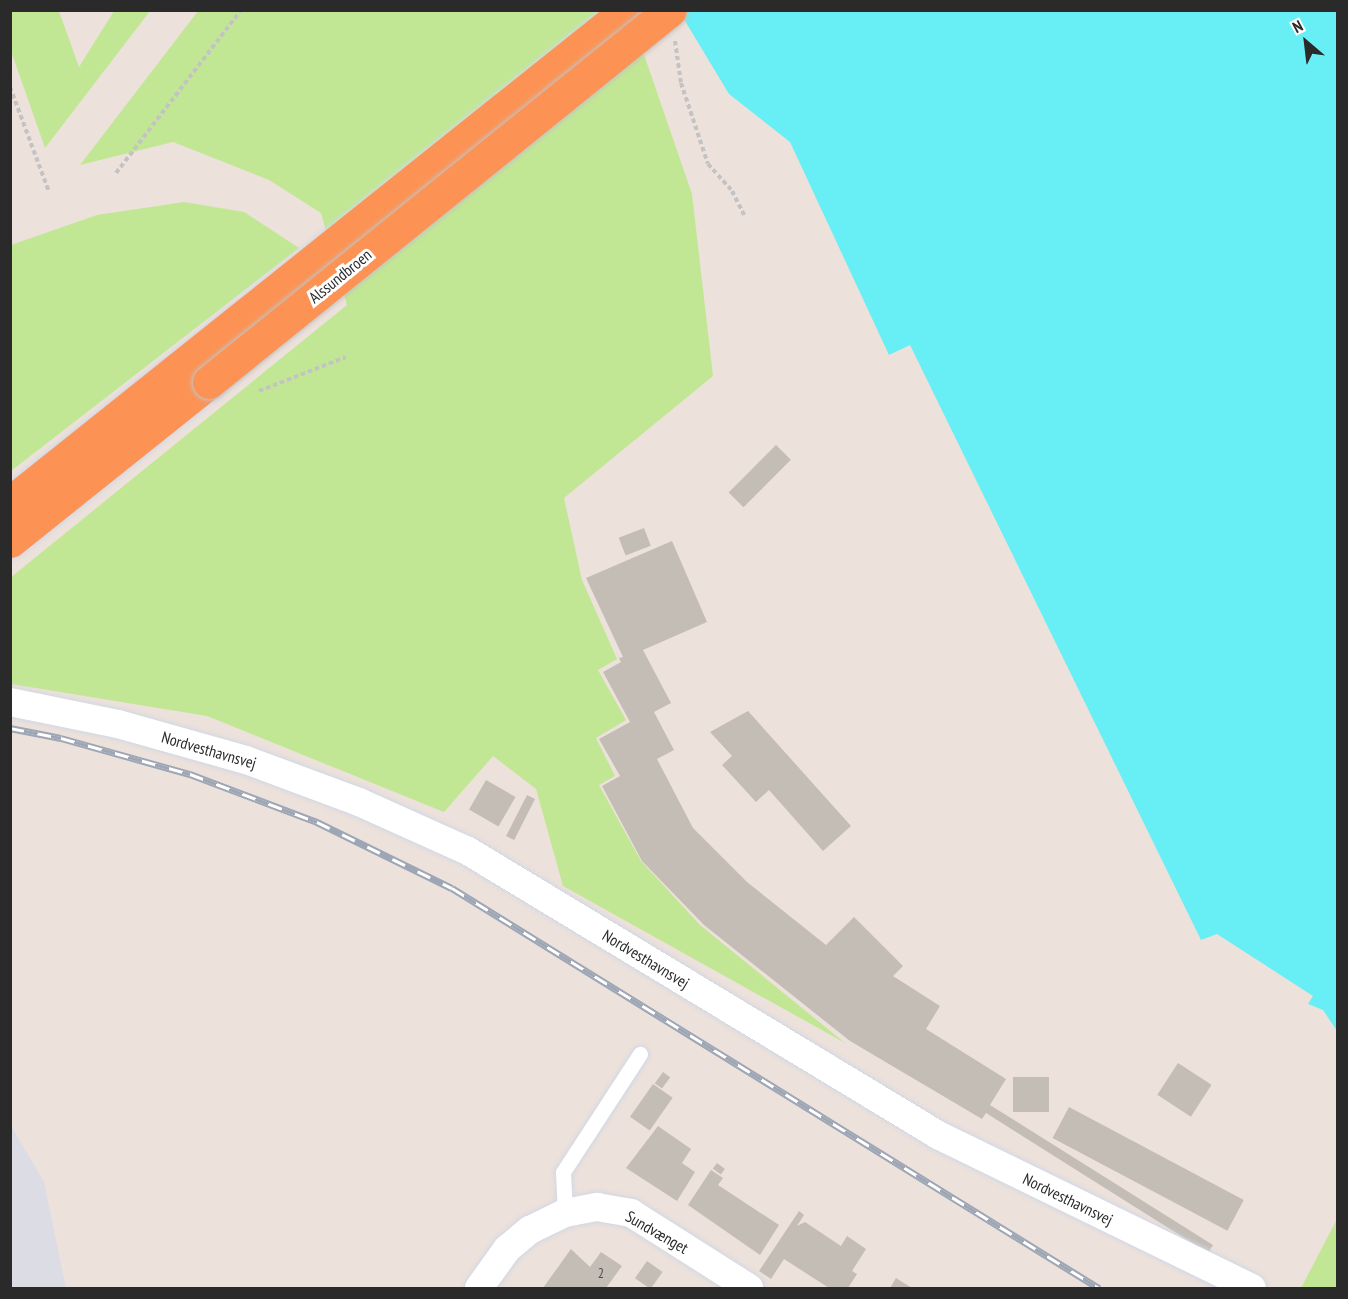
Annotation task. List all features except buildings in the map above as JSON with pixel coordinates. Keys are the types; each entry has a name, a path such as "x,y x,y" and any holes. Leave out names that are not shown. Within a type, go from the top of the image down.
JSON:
{"highway":[{"name":"Alssundbroen","path":"10,541 200,371 627,10"},
{"name":"Alssundbroen","path":"10,503 200,371 670,20"}],"street":[{"name":"Nordvesthavnsvej","path":"10,702 118,724 246,760 359,801 468,851 938,1135 1252,1288"},
{"name":"Sundvænget","path":"479,1288 507,1249 530,1230 565,1212 597,1207 631,1213 749,1288"}],"lane":[{"path":"565,1212 562,1172 640,1054"}],"path":[{"path":"116,173 241,10"},
{"path":"670,20 681,83 708,164 732,191 744,215"},
{"path":"10,87 49,192"},
{"path":"259,391 346,357"}],"shaded area":[{"path":"10,1124 44,1182 66,1288 11,1288"}],"green space":[{"path":"10,11 59,11 79,67 114,11 150,11 45,148 11,51"},
{"path":"198,11 629,11 692,194 713,376 564,498 582,580 617,659 598,670 626,720 596,738 615,776 599,785 641,861 700,925 845,1043 563,886 536,789 493,756 444,812 207,716 11,684 10,578 347,305 321,213 269,180 173,142 80,165"},
{"path":"184,202 244,212 299,248 11,471 11,245 97,215"},
{"path":"1337,1219 1337,1288 1301,1288"}],"water":[{"path":"679,11 1337,11 1337,1031 1323,1010 1308,1004 1313,996 1217,934 1201,940 910,345 889,355 790,142 729,94"}],"railway":[{"path":"10,728 61,738 190,774 317,822 452,888 1099,1288"}]}
